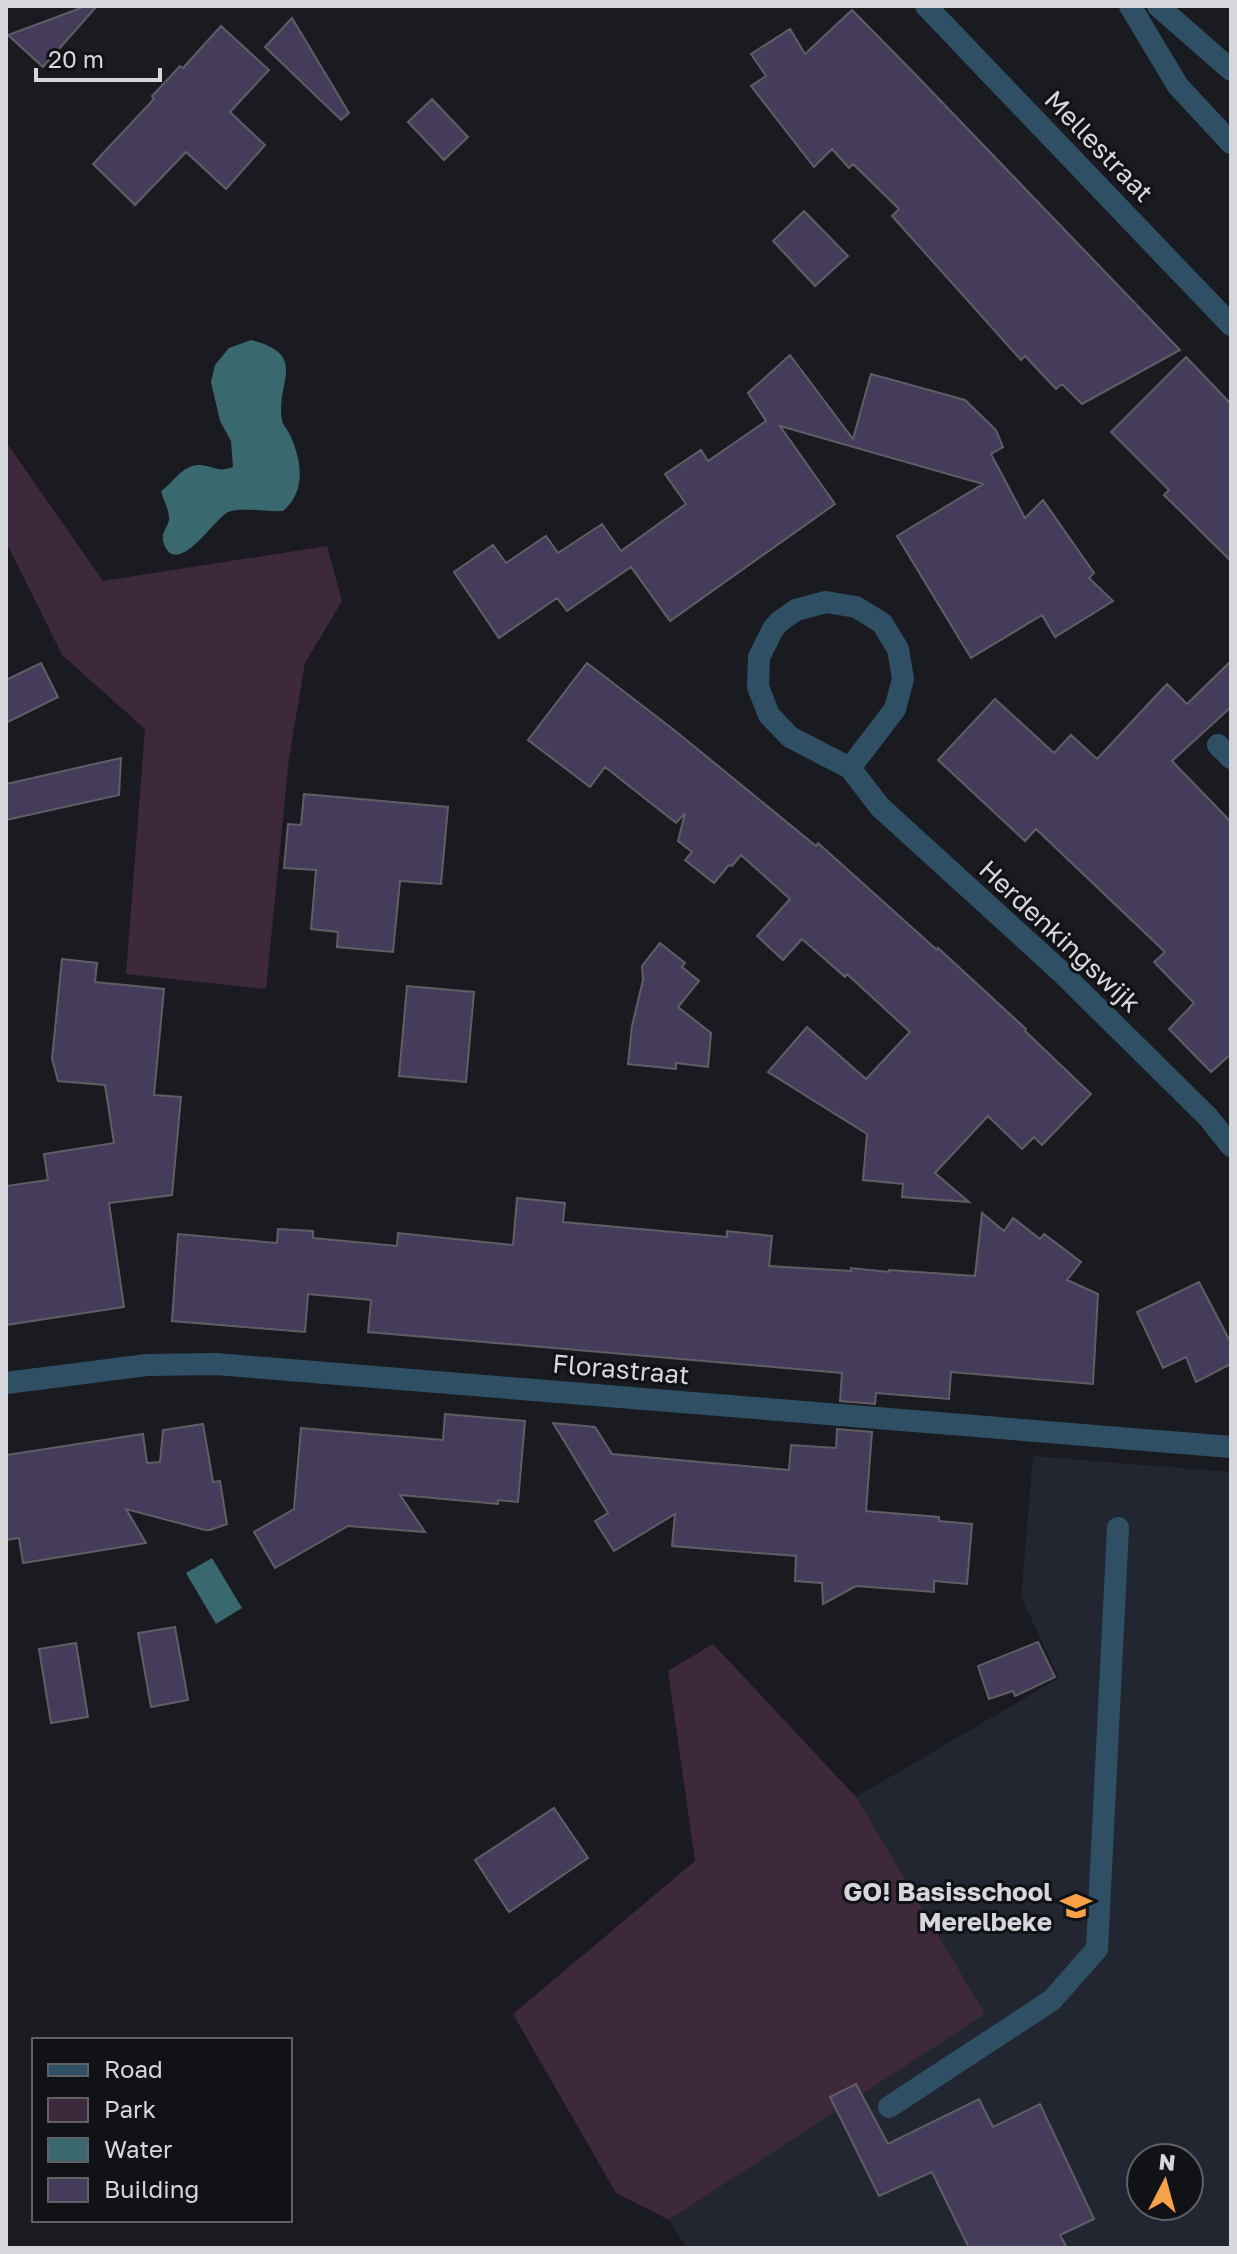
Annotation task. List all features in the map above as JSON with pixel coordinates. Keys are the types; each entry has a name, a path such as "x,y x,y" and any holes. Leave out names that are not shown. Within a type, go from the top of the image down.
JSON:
{"street":[{"name":"Mellestraat","path":"926,6 1231,325"},
{"path":"1130,6 1178,86 1231,143"},
{"path":"1158,6 1231,70"},
{"name":"Herdenkingswijk","path":"850,768 895,709 903,679 898,649 882,623 856,607 826,602 796,610 773,629 759,657 758,687 769,715 790,737 850,768 880,807 1060,971 1208,1117 1231,1146"},
{"name":"Florastraat","path":"6,1383 147,1365 216,1364 1231,1447"},
{"path":"889,2107 1052,2000 1097,1949 1118,1528"}],"shaded area":[{"name":"GO! Basisschool Merelbeke","path":"1033,1456 1231,1472 1231,2248 687,2248 669,2220 984,2014 856,1797 1059,1678 1021,1597"}],"green space":[{"path":"6,442 103,581 327,546 342,601 305,663 289,758 266,989 126,974 145,729 62,655 6,542"},
{"path":"713,1644 856,1797 985,2014 669,2220 616,2193 513,2014 695,1861 668,1671"}],"water":[{"path":"251,340 269,346 285,362 282,420 298,457 300,476 296,495 283,511 228,512 187,551 178,555 170,553 163,540 169,517 161,491 183,471 194,466 233,467 231,441 220,421 211,382 215,365 229,348"},
{"path":"212,1558 242,1608 216,1624 186,1573"}],"building":[{"path":"86,6 97,6 43,67 8,35"},
{"path":"852,10 1180,350 1082,404 1062,384 1056,389 1025,356 1021,360 892,216 899,209 853,164 849,168 832,149 814,167 751,86 766,76 751,54 790,29 805,54"},
{"path":"292,18 349,113 341,120 265,47"},
{"path":"221,26 269,70 230,112 265,145 226,189 186,152 135,205 93,164 154,99 152,96 180,66 183,68"},
{"path":"432,99 468,137 444,160 408,122"},
{"path":"804,211 848,256 815,286 773,241"},
{"path":"790,355 853,439 871,374 965,400 996,430 1003,447 991,454 1025,518 1043,500 1094,573 1089,578 1113,601 1055,637 1042,615 971,658 897,536 983,484 780,426 835,504 670,621 631,567 567,611 557,598 499,638 454,572 493,545 506,563 546,536 558,553 602,524 621,551 686,504 665,474 701,450 708,461 766,421 748,393"},
{"path":"1186,357 1231,404 1231,561 1164,495 1169,490 1111,432"},
{"path":"1231,661 1231,707 1172,761 1231,822 1231,1054 1211,1072 1169,1029 1194,1003 1154,962 1165,952 1036,829 1025,841 938,760 995,699 1054,753 1071,735 1097,759 1167,684 1187,704"},
{"path":"41,663 58,697 6,723 6,680"},
{"path":"587,663 816,846 818,843 938,948 1091,1094 1042,1145 1034,1137 1022,1149 988,1116 935,1173 969,1202 902,1197 903,1184 863,1180 867,1134 768,1072 807,1027 866,1079 910,1032 847,974 845,977 802,939 783,960 757,936 790,899 741,855 714,883 685,860 692,852 678,841 685,813 676,823 605,767 590,787 528,740"},
{"path":"121,758 119,795 6,820 6,784"},
{"path":"304,794 448,807 441,884 400,881 393,952 337,947 338,932 311,929 316,870 284,868 288,824 301,825"},
{"path":"660,943 685,963 682,967 699,981 678,1007 711,1033 708,1067 676,1063 676,1069 628,1064 632,1026 643,980 642,966"},
{"path":"62,959 97,963 95,982 164,989 154,1095 181,1097 172,1195 109,1203 124,1307 6,1325 6,1186 48,1180 44,1154 114,1143 105,1085 58,1081 52,1059"},
{"path":"407,986 474,992 466,1082 399,1076"},
{"path":"517,1198 565,1203 563,1222 727,1237 727,1231 772,1236 769,1266 975,1276 982,1213 1004,1231 1013,1218 1040,1239 1044,1234 1081,1262 1067,1280 1098,1294 1093,1384 951,1372 949,1399 876,1393 875,1404 840,1401 842,1373 368,1332 371,1300 308,1294 305,1332 172,1321 178,1234 277,1243 278,1229 313,1231 313,1238 397,1246 398,1233 513,1245"},
{"path":"1199,1282 1231,1343 1231,1364 1196,1382 1186,1357 1163,1368 1137,1312"},
{"path":"445,1414 525,1421 518,1502 498,1500 498,1504 400,1495 425,1532 348,1526 275,1568 254,1532 294,1509 301,1428 443,1440"},
{"path":"553,1423 595,1427 612,1454 789,1470 791,1445 836,1448 837,1429 872,1432 866,1511 939,1517 939,1521 972,1524 967,1584 934,1581 934,1592 856,1586 823,1604 822,1583 795,1581 796,1556 672,1546 675,1514 614,1551 595,1521 608,1513"},
{"path":"203,1424 213,1482 220,1481 227,1524 205,1530 126,1509 146,1543 23,1563 19,1538 6,1540 6,1455 143,1434 147,1463 160,1462 163,1430"},
{"path":"175,1627 188,1700 151,1707 138,1633"},
{"path":"1038,1642 1055,1677 1015,1696 1013,1691 989,1699 978,1666"},
{"path":"76,1643 88,1717 51,1723 39,1649"},
{"path":"554,1808 588,1858 509,1912 475,1860"},
{"path":"856,2084 888,2144 979,2099 993,2127 1040,2104 1094,2219 1060,2235 1067,2248 969,2248 932,2172 879,2196 830,2097"}],"place":[{"name":"GO! Basisschool Merelbeke","path":"1076,1906"}]}
